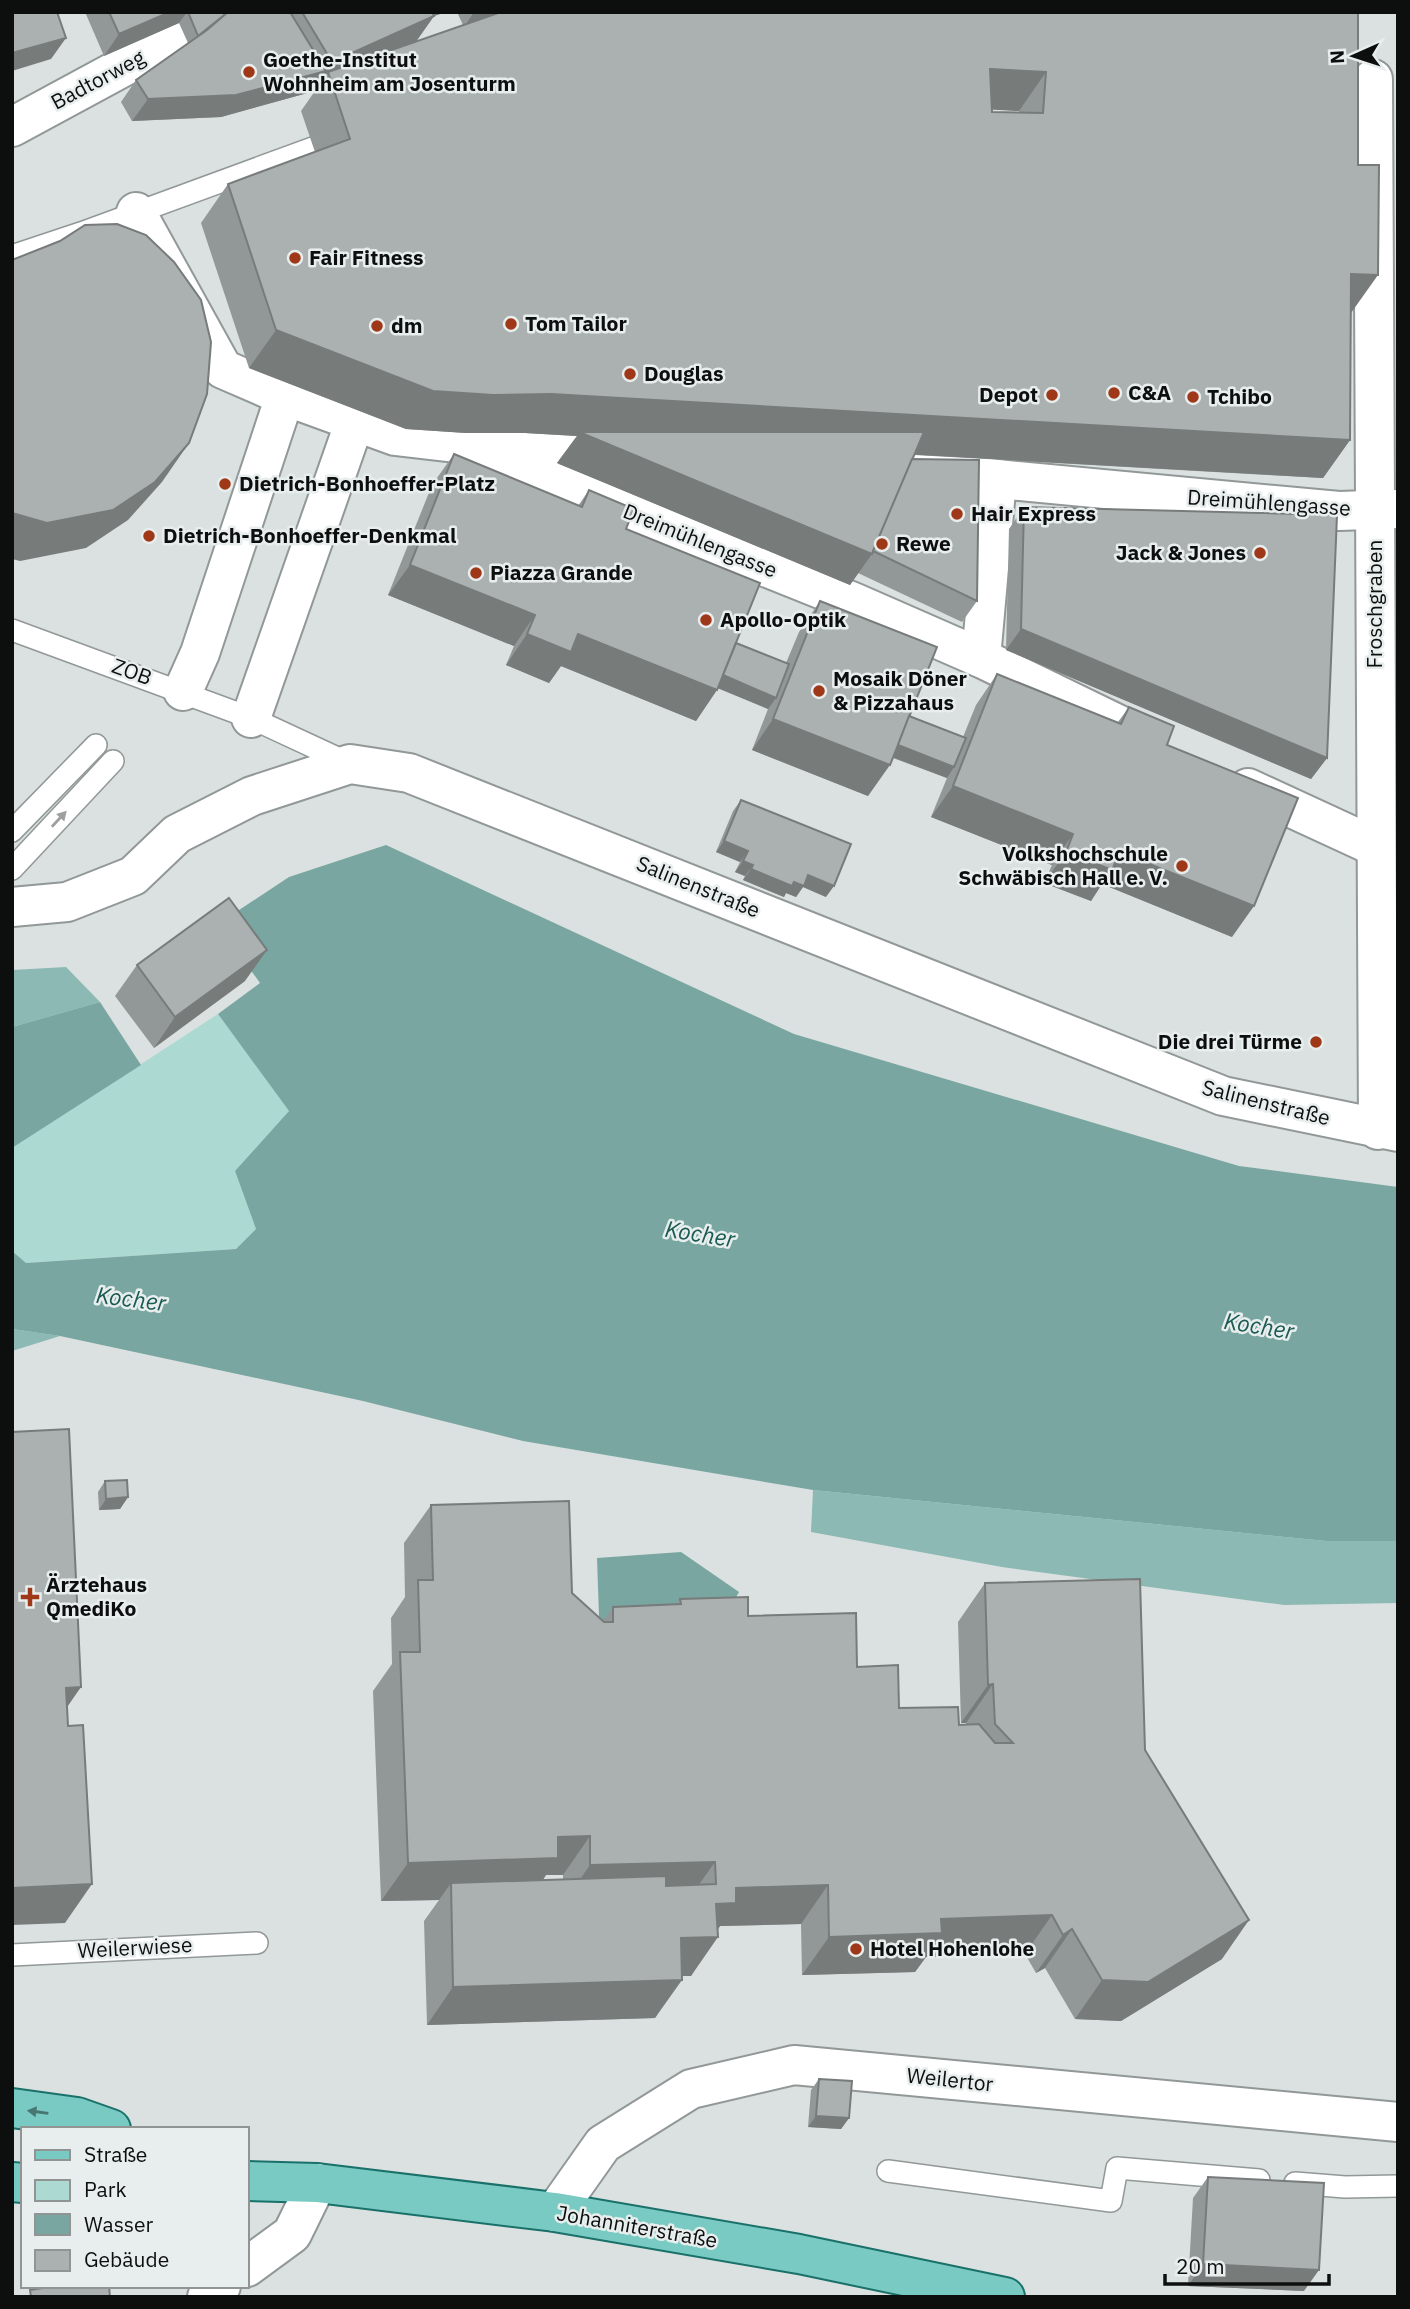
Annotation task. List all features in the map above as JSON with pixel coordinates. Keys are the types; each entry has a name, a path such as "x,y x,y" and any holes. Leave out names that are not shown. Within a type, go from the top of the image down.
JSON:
{"main road":[{"path":"12,2108 77,2117 105,2127"},
{"name":"Johanniterstraße","path":"253,2179 317,2183 555,2212 799,2254 1005,2297"}],"street":[{"name":"Badtorweg","path":"12,127 184,34"},
{"name":"Froschgraben","path":"1373,79 1386,509 1376,847 1388,1131"},
{"path":"136,212 223,369 285,396 395,436 455,443 663,447"},
{"path":"183,691 200,653 285,396"},
{"path":"251,718 355,421"},
{"name":"Dreimühlengasse","path":"455,443 853,602 981,658 1177,753"},
{"name":"Dreimühlengasse","path":"899,457 997,479 1339,511 1386,509"},
{"path":"981,658 997,479"},
{"name":"Salinenstraße","path":"12,907 67,902 133,876 177,834 252,796 350,764 409,773 1223,1096 1388,1131"},
{"path":"1213,771 1376,847"},
{"name":"Weilertor","path":"555,2212 603,2144 691,2089 794,2065 1398,2122"},
{"path":"248,2266 292,2234 317,2183"}],"lane":[{"path":"12,256 358,131"},
{"name":"ZOB","path":"12,630 183,691 251,718 350,764"},
{"path":"12,831 96,745"},
{"path":"12,869 113,761"},
{"name":"Weilerwiese","path":"12,1955 257,1943"},
{"path":"888,2171 1111,2201 1117,2168 1345,2187 1398,2186"}],"green space":[{"path":"218,1014 289,1111 235,1171 256,1229 236,1249 25,1263 12,1251 12,1148"}],"shaded area":[{"path":"66,967 100,1002 12,1027 12,970"},
{"path":"12,1329 60,1336 12,1351"},
{"path":"813,1490 1326,1541 1398,1541 1398,1603 1284,1605 1002,1567 811,1532"}],"water":[{"name":"Kocher","path":"386,845 794,1034 1239,1166 1398,1187 1398,1541 1326,1541 813,1490 523,1441 363,1401 60,1336 12,1329 12,1251 26,1263 236,1249 256,1229 235,1171 289,1111 218,1014 260,983 218,924 289,877"},
{"path":"100,1002 141,1065 12,1148 12,1027"},
{"path":"681,1552 739,1592 732,1604 600,1645 597,1558"}],"building":[{"path":"12,12 57,12 66,38 12,53"},
{"path":"109,12 170,12 119,34"},
{"path":"188,12 228,12 198,36"},
{"path":"228,12 290,12 326,71 236,95 148,99 136,80"},
{"path":"302,12 432,12 434,16 332,62"},
{"path":"501,12 1358,12 1358,165 1379,165 1378,275 1351,274 1350,440 551,394 493,395 433,391 276,330 228,184 350,139 328,72","holes":["990,69 1046,72 1043,113 992,112"]},
{"path":"117,224 146,235 174,262 201,300 211,342 207,394 189,443 155,482 113,510 47,523 12,513 12,260 60,241 85,225"},
{"path":"579,432 924,432 872,554"},
{"path":"454,454 582,507 589,490 634,509 626,529 760,583 717,690 578,634 571,652 527,634 535,615 410,565"},
{"path":"912,459 979,460 977,601 873,551"},
{"path":"1024,507 1337,515 1327,758 1021,629"},
{"path":"820,601 937,647 890,765 773,719"},
{"path":"736,643 789,664 776,698 723,675"},
{"path":"997,674 1121,724 1129,707 1174,726 1167,745 1298,798 1254,906 1120,852 1112,870 1066,852 1073,834 953,786"},
{"path":"909,716 966,738 954,767 898,745"},
{"path":"741,800 851,844 834,886 808,875 804,886 794,882 792,886 751,869 753,865 743,861 748,851 724,841"},
{"path":"229,898 267,950 175,1017 137,965"},
{"path":"69,1429 81,1687 66,1688 68,1726 83,1725 92,1884 12,1888 12,1432"},
{"path":"127,1480 128,1497 106,1499 105,1481"},
{"path":"569,1501 572,1593 604,1622 613,1622 613,1607 681,1604 680,1599 748,1597 748,1616 856,1613 857,1667 898,1665 899,1708 958,1707 959,1725 979,1724 995,1743 1013,1743 995,1724 993,1684 988,1685 985,1583 1140,1579 1145,1750 1249,1920 1148,1982 1102,1980 1072,1929 1063,1935 1052,1915 941,1919 942,1933 829,1937 828,1885 736,1888 736,1903 716,1904 718,1937 681,1938 682,1980 453,1987 451,1883 666,1876 666,1886 716,1884 715,1862 590,1865 590,1836 558,1837 558,1858 408,1863 400,1652 420,1652 418,1580 433,1580 431,1505"},
{"path":"819,2079 852,2081 849,2118 816,2116"},
{"path":"1208,2177 1324,2183 1319,2270 1203,2264"},
{"path":"109,2288 110,2297 31,2297 30,2290"}],"place":[{"name":"Goethe-Institut Wohnheim am Josenturm","path":"249,72"},
{"name":"Fair Fitness","path":"295,258"},
{"name":"Tom Tailor","path":"511,324"},
{"name":"dm","path":"377,326"},
{"name":"Douglas","path":"630,374"},
{"name":"C&A","path":"1114,393"},
{"name":"Depot","path":"1052,395"},
{"name":"Tchibo","path":"1193,397"},
{"name":"Dietrich-Bonhoeffer-Platz","path":"225,484"},
{"name":"Hair Express","path":"957,514"},
{"name":"Dietrich-Bonhoeffer-Denkmal","path":"149,536"},
{"name":"Rewe","path":"882,544"},
{"name":"Jack & Jones","path":"1260,553"},
{"name":"Piazza Grande","path":"476,573"},
{"name":"Apollo-Optik","path":"706,620"},
{"name":"Mosaik Döner & Pizzahaus","path":"819,691"},
{"name":"Volkshochschule Schwäbisch Hall e. V.","path":"1182,866"},
{"name":"Die drei Türme","path":"1316,1042"},
{"name":"Ärztehaus QmediKo","path":"30,1597"},
{"name":"Hotel Hohenlohe","path":"856,1949"}]}
